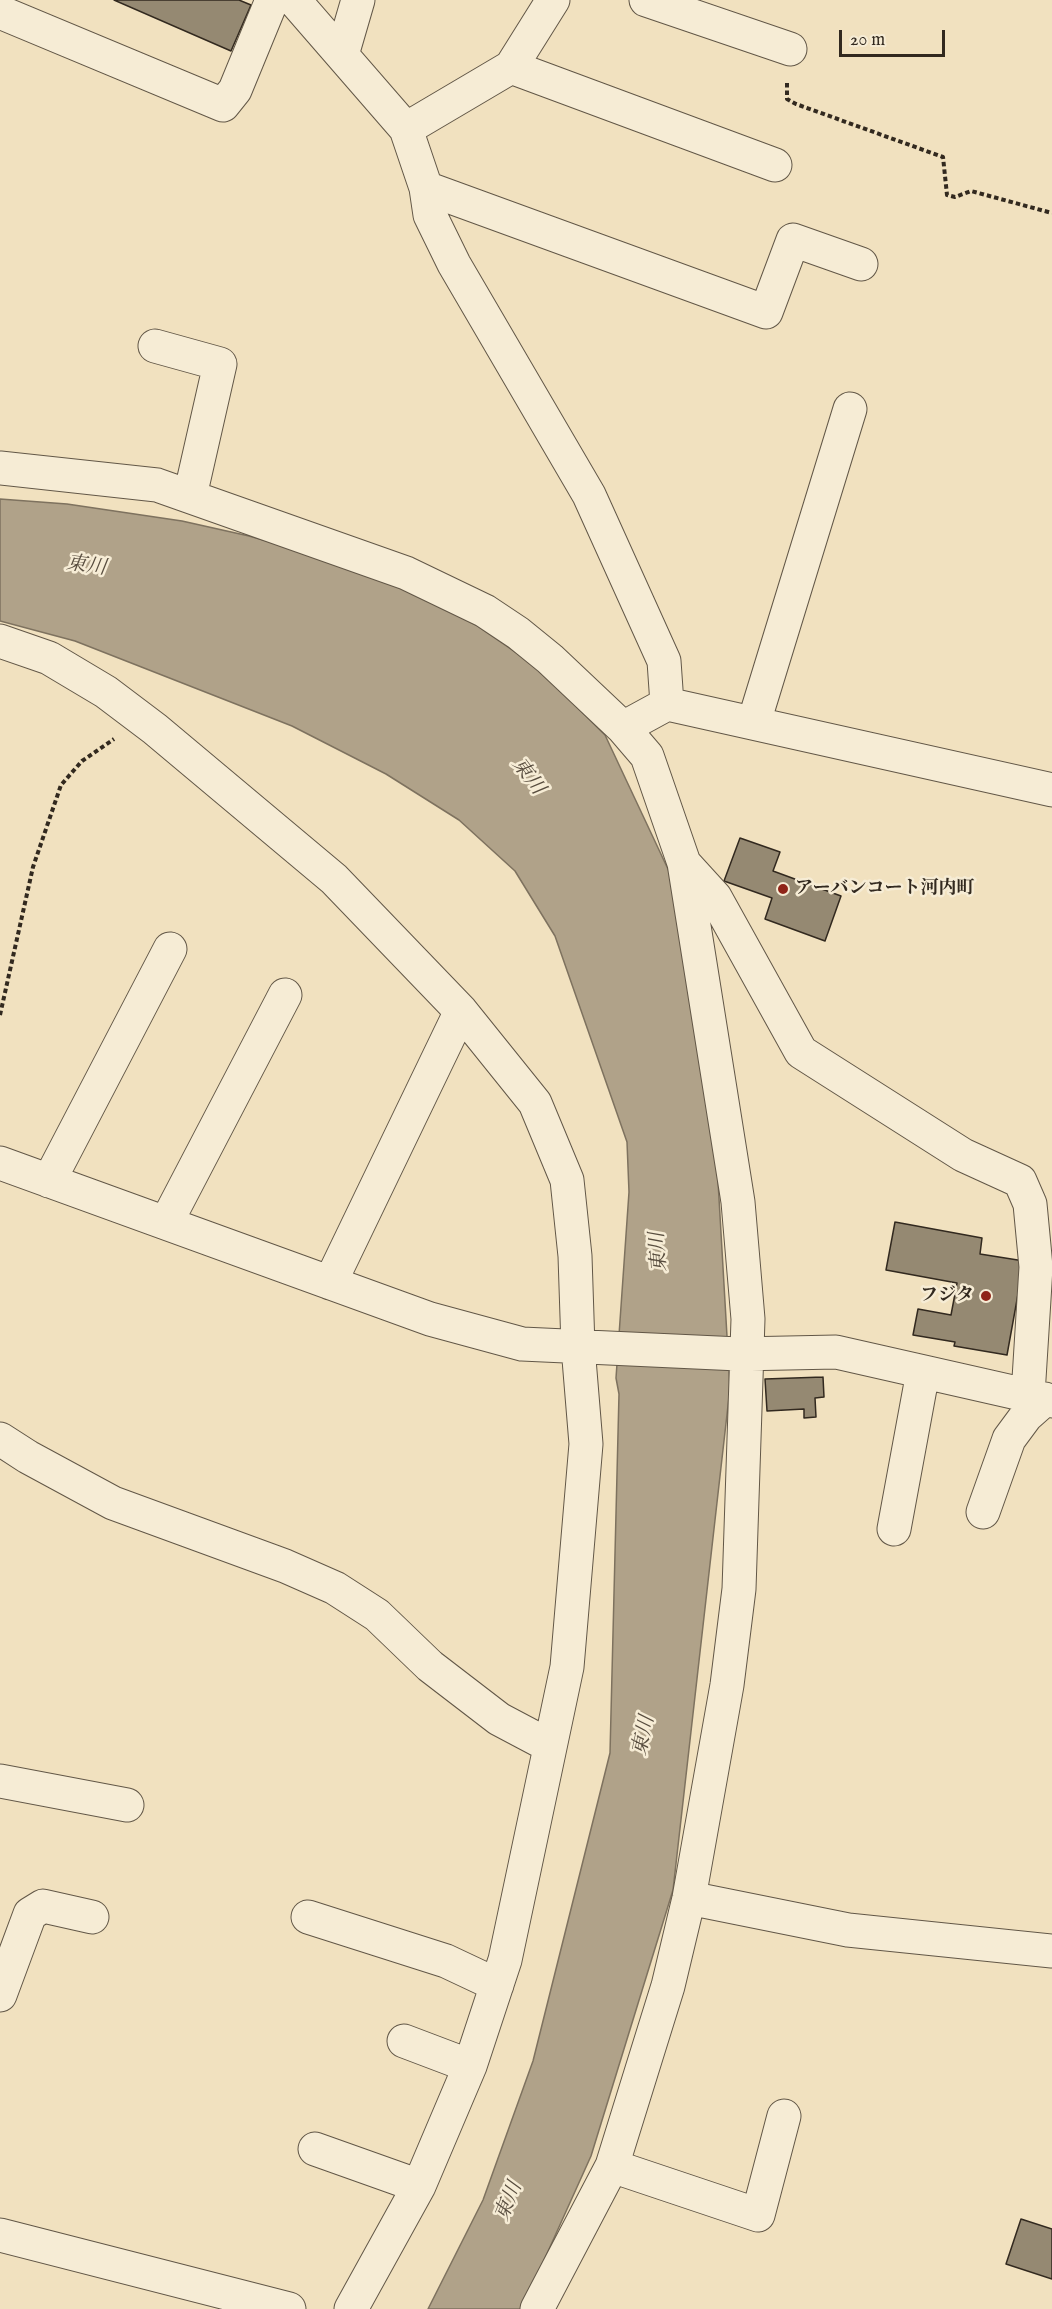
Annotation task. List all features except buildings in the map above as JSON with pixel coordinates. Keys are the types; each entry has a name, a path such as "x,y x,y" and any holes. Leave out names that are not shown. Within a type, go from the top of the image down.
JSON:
{"street":[{"path":"0,12 223,105 235,90 272,0"},
{"path":"294,0 406,129 426,188 430,215 454,264 589,495 664,661 667,704"},
{"path":"342,55 358,0"},
{"path":"406,129 511,68 553,0"},
{"path":"646,0 790,49"},
{"path":"511,68 774,165"},
{"path":"426,188 766,312 794,240 861,264"},
{"path":"155,346 220,364 190,496"},
{"path":"754,722 850,409"},
{"path":"0,468 157,485 406,573 485,611 518,633 550,659 623,728 647,756 684,863 738,1202 748,1319 742,1354 743,1517 739,1589 727,1685 689,1898 668,1986 612,2166 537,2309"},
{"path":"0,640 49,658 105,692 141,719 334,879 461,1011 535,1103 567,1180 575,1256 586,1444 567,1667 505,1960 470,2066 419,2186 351,2309"},
{"path":"623,728 667,704 1052,790"},
{"path":"684,863 715,897 801,1052 963,1155 1020,1181 1030,1204 1036,1268 1042,1399 1009,1439 983,1512"},
{"path":"49,1181 170,949"},
{"path":"166,1224 285,995"},
{"path":"330,1283 461,1011"},
{"path":"0,1163 430,1319 522,1344 742,1354 836,1352 1042,1399"},
{"path":"894,1529 923,1372"},
{"path":"0,1439 28,1457 113,1503 285,1566 335,1588 377,1615 430,1666 499,1719 550,1746"},
{"path":"0,1781 127,1804"},
{"path":"689,1898 848,1930 1052,1951"},
{"path":"0,1995 30,1914 44,1906 92,1917"},
{"path":"308,1917 446,1961 497,1984"},
{"path":"404,2040 470,2066"},
{"path":"612,2166 758,2215 784,2116"},
{"path":"315,2149 419,2186"},
{"path":"0,2235 289,2309"}],"path":[{"path":"790,49 787,63 788,99 943,157 947,195 955,197 970,191 1052,213"},
{"path":"0,1015 33,867 62,785 82,761 141,719"}],"water":[{"name":"東川","path":"0,499 67,504 182,521 249,536 317,555 432,595 537,667 605,735 675,884 713,1095 730,1388 673,1890 591,2156 522,2309 428,2309 483,2200 533,2061 610,1753 619,1394 616,1378 629,1192 627,1142 555,936 515,871 459,820 386,774 292,726 75,641 0,621"}],"place":[{"name":"アーバンコート河内町","path":"783,889"},
{"name":"フジタ","path":"986,1296"}]}
